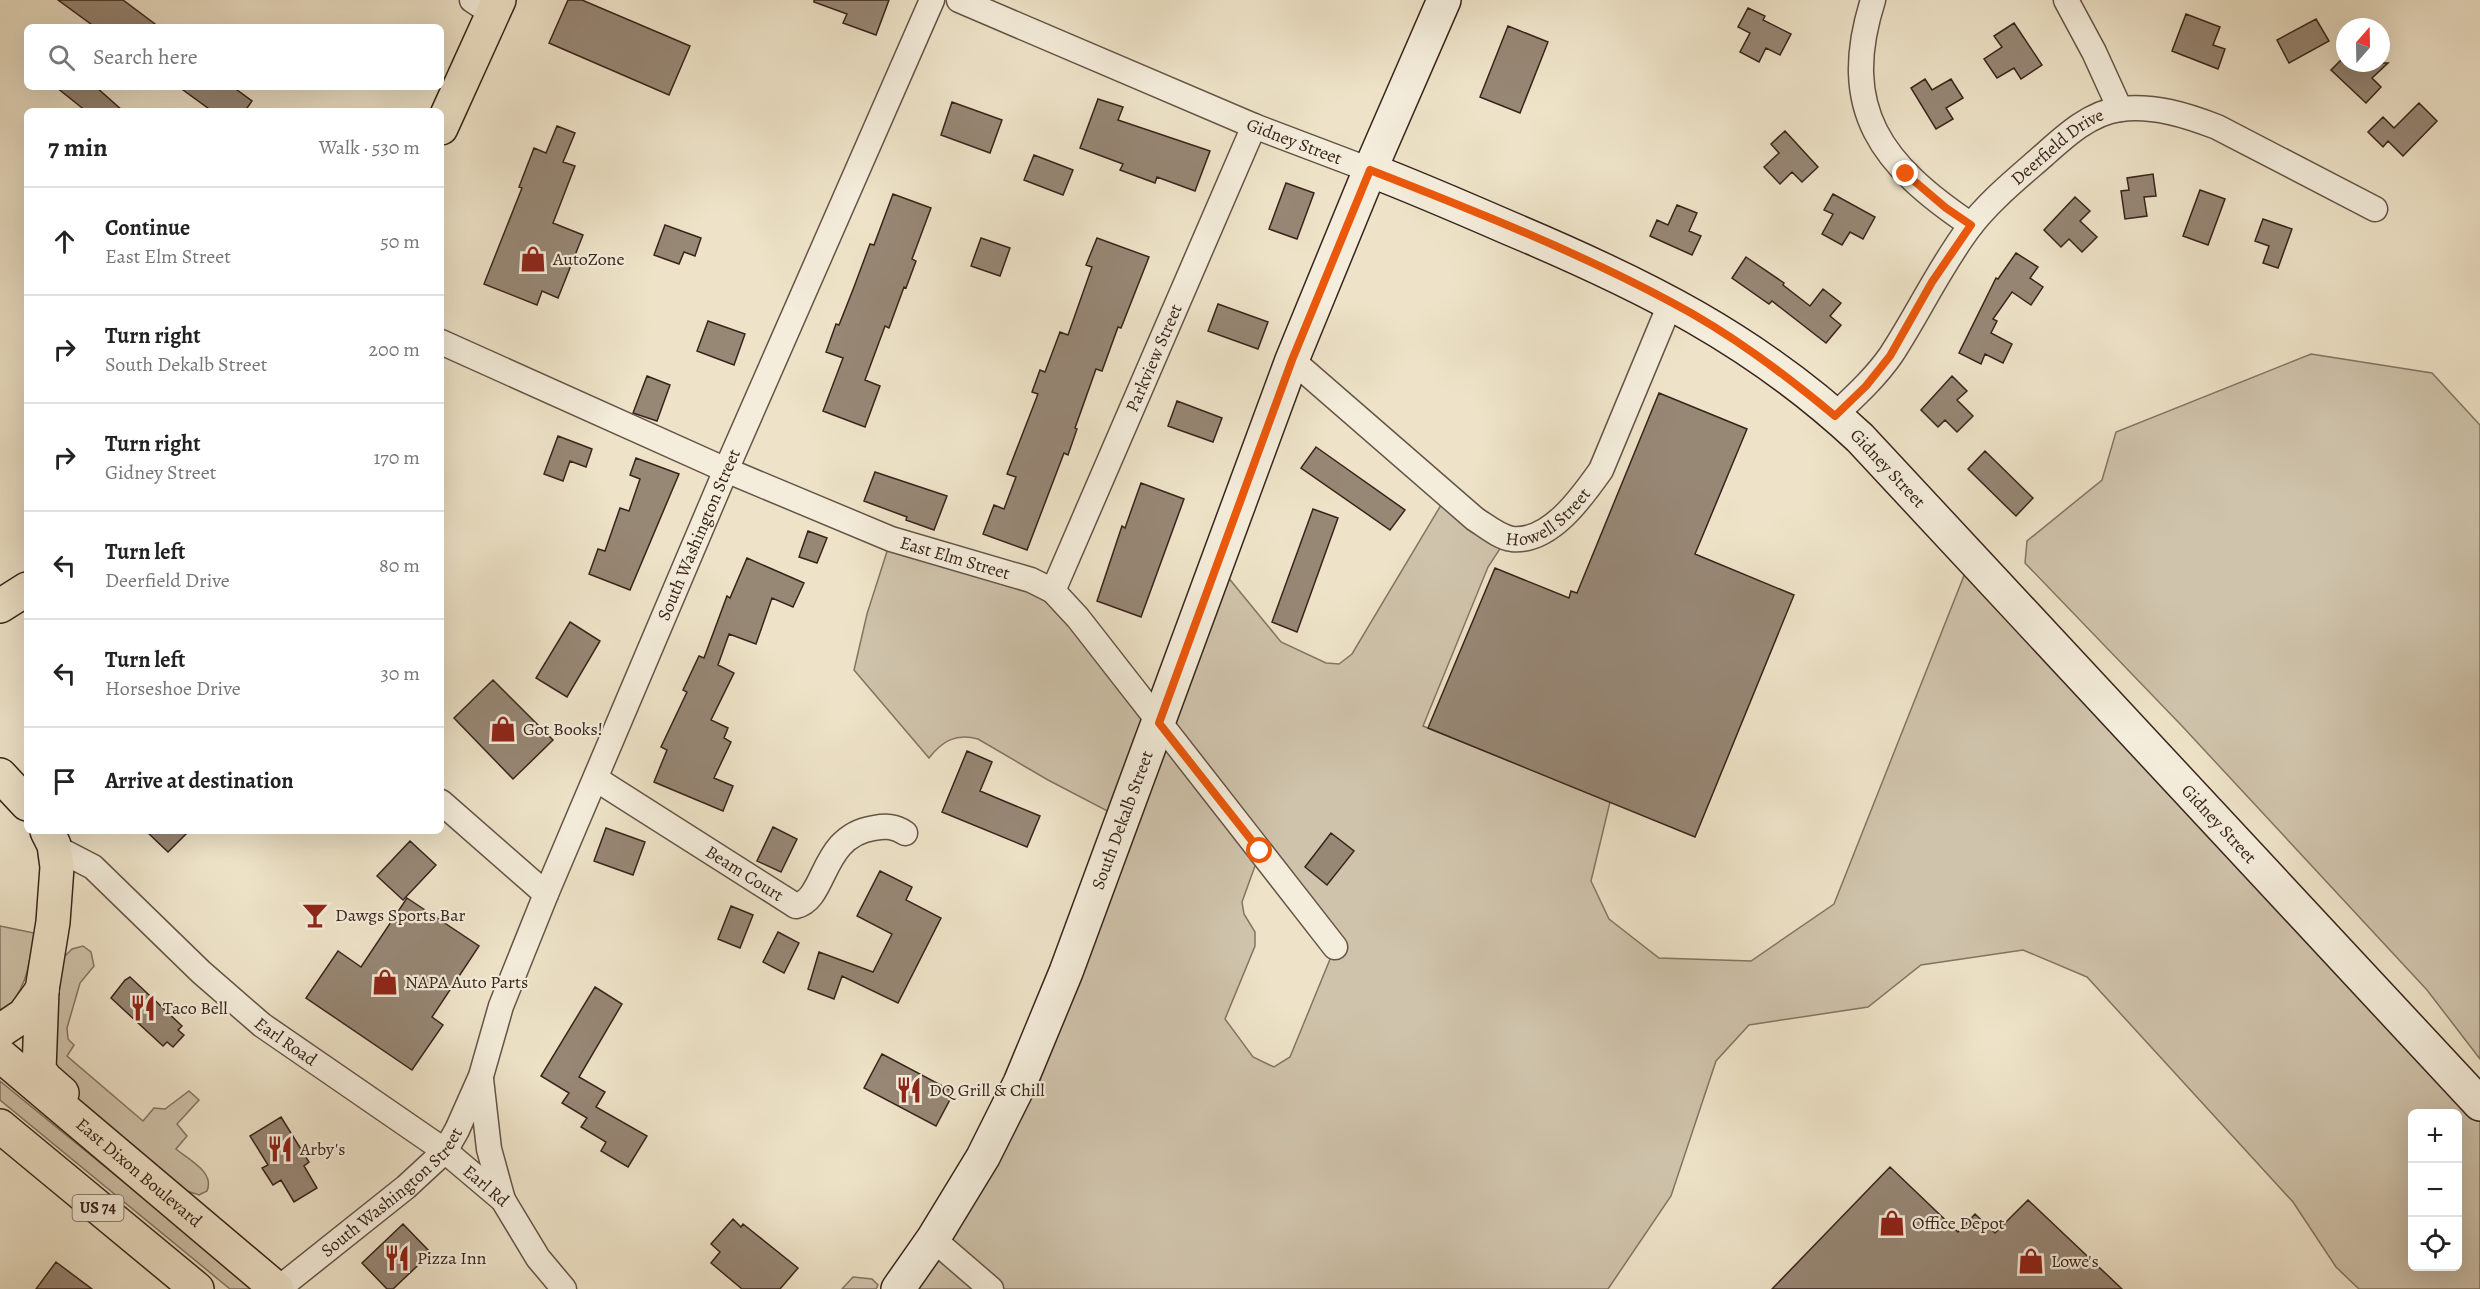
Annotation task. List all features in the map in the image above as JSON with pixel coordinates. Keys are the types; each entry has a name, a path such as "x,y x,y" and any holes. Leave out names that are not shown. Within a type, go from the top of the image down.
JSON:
{"main road":[{"path":"444,120 488,5"},
{"path":"0,606 24,591"},
{"path":"0,775 24,801"},
{"path":"51,841 57,867 53,922 42,990 39,1070 64,1094 66,1108"},
{"path":"0,1031 24,1015 42,990"},
{"name":"East Dixon Boulevard","path":"0,1055 66,1108 278,1289"},
{"name":"US 74","path":"0,1126 190,1286"}],"street":[{"name":"South Washington Street","path":"278,1289 406,1187 445,1151 481,1076 501,1006 546,894 726,470 932,0"},
{"name":"Gidney Street","path":"959,0 1254,126 1370,170 1574,255 1671,302 1763,359 1860,438 2480,1104"},
{"name":"South Dekalb Street","path":"898,1289 933,1239 983,1157 1020,1083 1066,972 1292,360 1370,170 1444,0"},
{"path":"1873,0 1860,60 1861,83 1872,124 1893,159 1906,174 1946,208 1971,225"},
{"path":"2066,0 2094,52 2120,109"},
{"name":"Deerfield Drive","path":"1835,416 1866,386 1890,356 1932,282 1971,225 2020,176 2066,135 2097,116 2120,109 2166,110 2196,119 2217,127 2375,209"},
{"name":"Parkview Street","path":"1053,591 1254,126"},
{"name":"Howell Street","path":"1292,360 1475,519 1507,538 1524,538 1549,527 1561,517 1586,492 1601,470 1671,302"},
{"name":"East Elm Street","path":"444,343 726,470 891,539 1030,580 1053,591 1078,618 1335,947"},
{"name":"Beam Court","path":"596,779 796,906 807,902 838,846 848,838 861,830 889,826 905,834"},
{"path":"444,805 546,894"},
{"name":"Earl Road","path":"51,841 66,853 93,867 201,972 262,1025 445,1151"},
{"name":"South Washington Street","path":"481,1076 489,1149 503,1200"},
{"name":"Earl Rd","path":"445,1151 503,1200 538,1258 564,1289"},
{"path":"933,1239 991,1289"}],"shaded area":[{"path":"2311,354 2432,373 2480,425 2480,1059 2427,990 2182,726 2025,563 2027,541 2102,480 2116,432"},
{"path":"1447,495 1507,538 1488,567 1423,726 1610,802 1591,881 1609,919 1659,958 1751,961 1834,904 1971,558 2480,1104 2480,1289 2359,1289 2336,1267 2293,1202 2087,977 2023,950 1921,965 1868,1007 1749,1025 1716,1061 1671,1196 1608,1289 898,1289 933,1239 1123,819 1048,780 978,739 963,737 950,740 939,747 929,758 854,670 867,614 891,539 1031,580 1159,722 1218,565 1281,642 1326,663 1339,664 1352,654","holes":["1260,852 1335,947 1290,1057 1274,1067 1253,1057 1225,1019 1255,946 1255,932 1244,914 1242,902"]},
{"path":"0,926 34,933 25,978 16,997 0,1016"},
{"path":"83,946 91,952 94,966 80,983 67,1028 68,1039 74,1045 67,1056 143,1121 154,1108 165,1109 189,1091 199,1100 177,1124 187,1136 176,1149 199,1167 207,1178 207,1191 199,1195 175,1187 61,1085 49,1051 62,959 72,949"},
{"path":"0,1081 255,1289 230,1289 0,1100"},
{"path":"853,1277 872,1279 878,1285 876,1289 842,1289"}],"building":[{"path":"58,0 123,0 155,24 91,24"},
{"path":"568,0 582,0 690,46 669,95 549,43"},
{"path":"814,0 889,0 876,35 843,23 847,14 814,2"},
{"path":"1748,8 1765,16 1763,20 1791,34 1780,55 1766,48 1759,62 1740,52 1750,33 1738,27"},
{"path":"2186,14 2220,27 2213,45 2225,49 2218,69 2172,51"},
{"path":"2316,19 2329,41 2289,63 2277,40"},
{"path":"2014,23 2042,65 2021,79 2014,68 1997,78 1984,59 2002,47 1994,36"},
{"path":"1508,26 1548,42 1520,113 1480,97"},
{"path":"2336,65 2336,72 2378,72 2372,78 2381,87 2366,103 2331,70"},
{"path":"1925,79 1932,90 1951,79 1963,98 1946,108 1953,119 1936,129 1911,88"},
{"path":"60,90 99,90 120,108 82,108"},
{"path":"183,90 237,90 252,101 247,108 208,108"},
{"path":"1098,99 1123,107 1118,120 1210,151 1195,191 1157,177 1155,183 1120,170 1123,164 1080,148"},
{"path":"952,102 1002,120 990,153 941,135"},
{"path":"2419,103 2437,121 2403,156 2388,141 2383,147 2368,132 2383,117 2394,128"},
{"name":"AutoZone","path":"557,126 575,133 563,162 575,166 553,223 583,235 558,298 542,291 537,305 484,284 522,188 519,187 534,148 546,153"},
{"path":"1785,131 1818,167 1802,182 1792,172 1780,184 1764,167 1779,153 1771,144"},
{"path":"1034,155 1073,170 1063,195 1024,180"},
{"path":"2153,174 2156,196 2144,197 2147,216 2125,219 2121,191 2129,190 2127,178"},
{"path":"1286,183 1314,193 1297,239 1269,229"},
{"path":"2200,190 2225,199 2208,245 2183,236"},
{"path":"893,194 931,208 912,259 916,261 906,288 904,287 889,328 885,326 865,380 880,386 865,427 823,411 843,358 826,352 836,324 839,325 870,244 874,245"},
{"path":"1833,194 1875,217 1863,239 1850,232 1842,245 1822,234 1833,214 1824,210"},
{"path":"2075,197 2090,211 2080,221 2097,237 2082,252 2069,239 2061,247 2044,230"},
{"path":"1677,205 1697,213 1689,231 1701,236 1692,255 1650,236 1657,220 1668,225"},
{"path":"2263,219 2292,229 2278,268 2263,263 2269,246 2255,241"},
{"path":"665,225 701,238 695,256 684,252 679,264 654,255"},
{"path":"981,238 1010,248 1000,276 971,266"},
{"path":"1097,238 1149,257 1121,328 1118,327 1102,371 1096,369 1068,455 1064,453 1027,550 983,534 994,505 1004,509 1016,477 1007,474 1038,394 1032,392 1040,370 1045,372 1060,332 1068,335 1092,267 1086,265"},
{"path":"2016,253 2038,267 2030,278 2043,287 2031,305 2012,292 1993,319 1997,321 1991,333 2012,344 2003,363 1985,354 1981,364 1959,353 1996,278 1998,279"},
{"path":"1746,257 1784,283 1783,285 1810,306 1823,289 1841,303 1830,316 1841,325 1826,343 1772,301 1769,304 1732,278"},
{"path":"1218,304 1268,322 1258,349 1208,331"},
{"path":"708,321 745,334 734,365 697,351"},
{"path":"647,376 670,385 657,421 633,413"},
{"path":"1952,376 1967,391 1957,400 1973,416 1957,432 1945,420 1938,427 1921,410"},
{"path":"1659,393 1747,429 1695,554 1794,595 1695,837 1428,728 1495,568 1569,598 1571,591 1577,593"},
{"path":"1177,401 1222,418 1213,442 1168,426"},
{"path":"558,436 592,449 586,467 570,461 563,481 544,474"},
{"path":"1316,447 1405,510 1390,530 1301,468"},
{"path":"1985,451 2033,498 2016,516 1968,469"},
{"path":"636,458 679,474 630,590 589,574 598,549 605,551 620,508 629,511 640,479 630,475"},
{"path":"875,472 947,496 934,530 864,501"},
{"path":"1141,483 1184,499 1141,617 1097,601 1122,526 1125,528"},
{"path":"1313,509 1338,518 1297,632 1272,622"},
{"path":"808,531 827,538 817,563 799,557"},
{"path":"747,558 804,583 793,607 772,598 756,644 729,634 718,665 734,673 711,720 728,728 724,738 731,742 714,778 733,786 723,811 654,782 667,750 661,747 687,692 683,690 699,656 704,658 727,596 730,598"},
{"path":"570,622 600,641 567,697 536,678"},
{"name":"Got Books!","path":"493,680 553,740 513,779 454,718"},
{"path":"967,751 992,762 980,791 1040,816 1027,847 942,812"},
{"path":"773,827 797,839 781,872 757,861"},
{"path":"606,828 645,842 633,875 594,861"},
{"path":"1331,833 1354,851 1327,885 1305,867"},
{"path":"149,834 186,834 168,852"},
{"path":"410,841 436,865 403,900 377,876"},
{"path":"880,871 912,887 906,900 941,918 898,1003 842,976 834,999 808,989 819,952 873,972 892,934 857,916"},
{"name":"NAPA Auto Parts","path":"407,898 479,946 432,1017 443,1025 412,1070 306,998 338,951 361,967"},
{"path":"731,906 753,915 740,948 718,939"},
{"path":"778,932 799,943 784,973 763,962"},
{"name":"Taco Bell","path":"130,977 182,1026 178,1030 184,1035 173,1047 167,1042 163,1046 111,998"},
{"path":"595,987 622,1004 579,1077 605,1092 596,1107 647,1136 628,1167 601,1151 606,1142 581,1127 587,1118 562,1103 569,1093 541,1076"},
{"name":"DQ Grill & Chill","path":"882,1054 954,1092 936,1126 864,1088"},
{"name":"Arby's","path":"281,1117 309,1162 304,1166 317,1188 294,1202 281,1180 273,1185 262,1168 268,1165 250,1136"},
{"name":"Office Depot","path":"1890,1167 1958,1232 1975,1214 1995,1233 2028,1200 2122,1289 1772,1289"},
{"path":"733,1219 741,1227 743,1224 798,1268 780,1289 742,1289 711,1263 720,1252 711,1244"},
{"name":"Pizza Inn","path":"403,1224 431,1253 393,1289 387,1289 362,1263"},
{"path":"56,1262 92,1289 36,1289"}],"place":[{"name":"AutoZone","path":"533,259"},
{"name":"Got Books!","path":"503,729"},
{"name":"Dawgs Sports Bar","path":"315,915"},
{"name":"NAPA Auto Parts","path":"385,982"},
{"name":"Taco Bell","path":"143,1008"},
{"name":"DQ Grill & Chill","path":"909,1090"},
{"name":"Arby's","path":"280,1149"},
{"name":"Office Depot","path":"1892,1223"},
{"name":"Pizza Inn","path":"397,1258"},
{"name":"Lowe's","path":"2031,1261"}],"route":[{"path":"1260,851 1159,723 1292,360 1370,170 1574,255 1671,302 1763,359 1835,416 1866,386 1890,356 1932,282 1971,225 1946,208 1906,174"}]}
